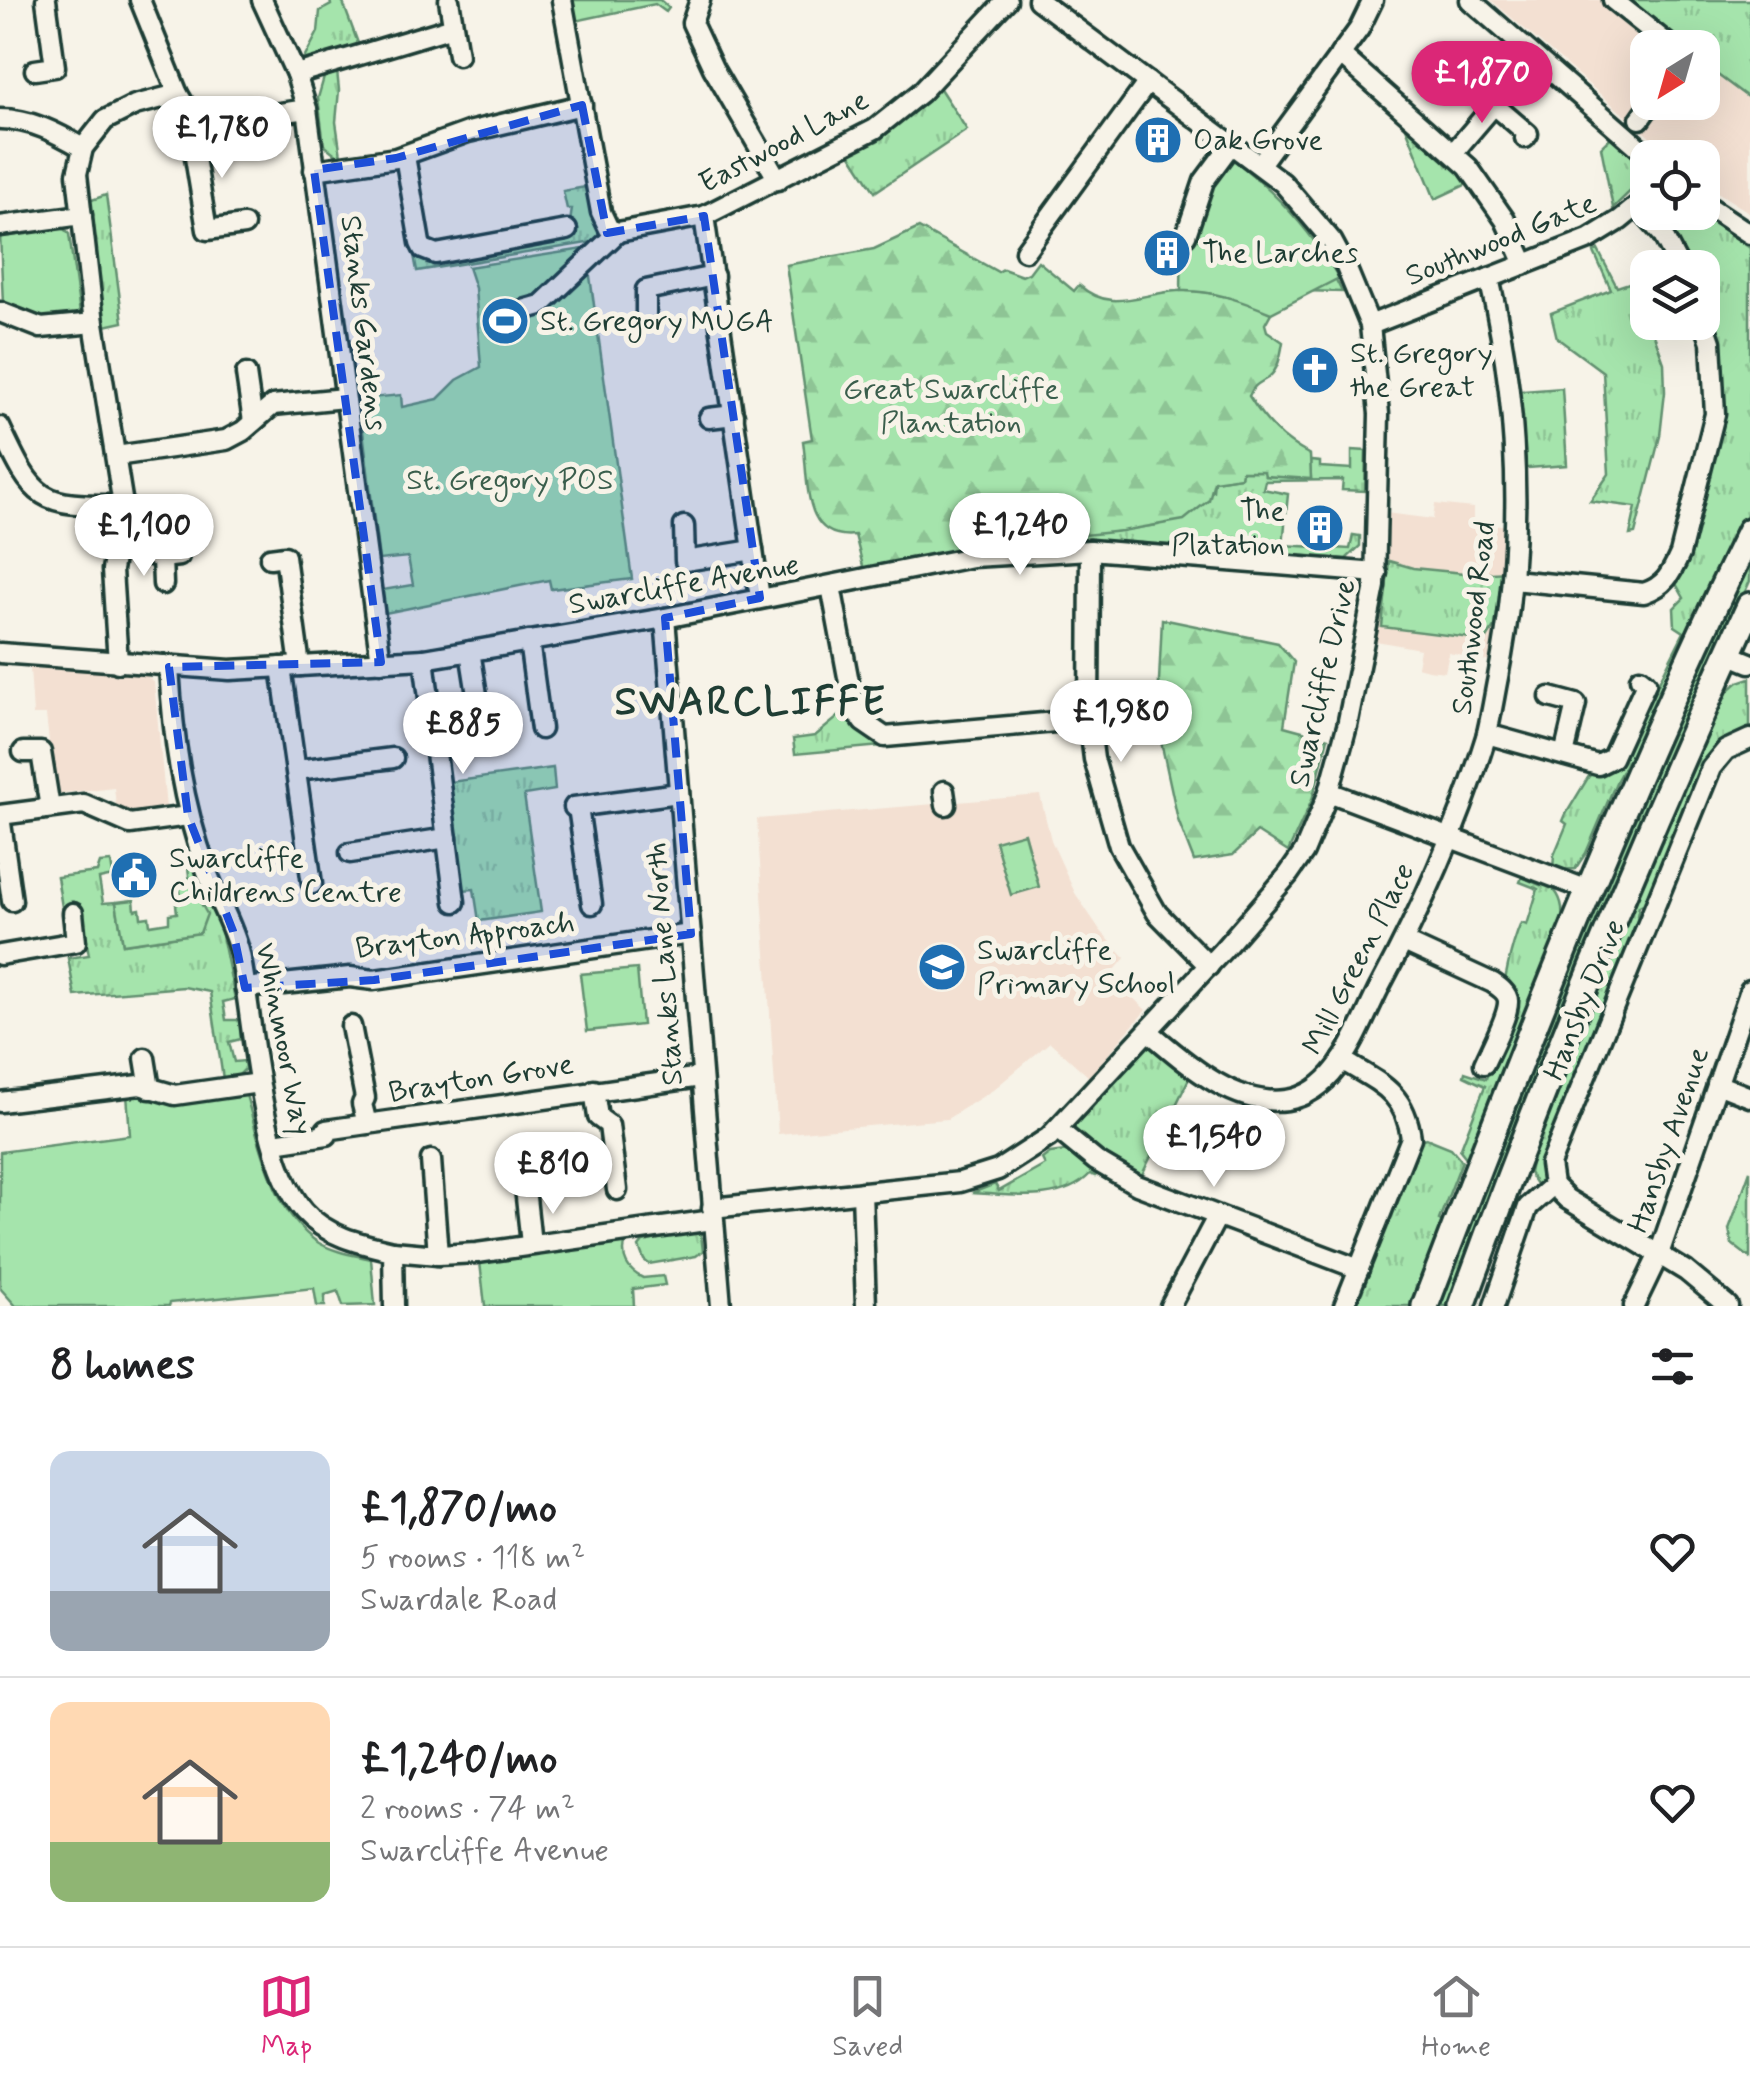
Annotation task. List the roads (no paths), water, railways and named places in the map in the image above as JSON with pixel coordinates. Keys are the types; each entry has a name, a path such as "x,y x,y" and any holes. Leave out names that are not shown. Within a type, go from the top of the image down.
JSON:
{"highway":[{"path":"1425,1306 1527,1036 1588,890 1750,530"},
{"path":"1462,1306 1523,1138 1611,921 1739,658 1750,606"}],"street":[{"path":"34,70 55,67 46,0"},
{"path":"140,0 187,109 207,230 244,225"},
{"name":"Stanks Gardens","path":"262,0 296,74 307,109 381,662"},
{"path":"449,0 458,55"},
{"path":"520,311 542,305 611,227 562,0"},
{"path":"700,0 692,23 713,68 778,180"},
{"name":"Eastwood Lane","path":"611,227 704,216 874,129 905,107 1007,0"},
{"name":"Swarcliffe Drive","path":"531,1244 862,1192 938,1186 980,1178 1027,1155 1057,1129 1288,875 1304,852 1329,792 1347,726 1377,572 1378,399 1370,325 1346,267 1310,211 1260,163 1038,0"},
{"path":"1260,163 1359,29 1373,0"},
{"path":"1470,0 1630,140"},
{"path":"1613,0 1650,30"},
{"path":"296,74 453,27"},
{"path":"1340,54 1468,167 1505,220 1525,264"},
{"path":"1460,86 1465,80 1528,134 1525,138"},
{"path":"1025,251 1148,82"},
{"path":"118,663 113,606 115,546 123,505 94,323 77,174 84,148 105,120 120,111 178,94"},
{"path":"314,170 405,156 468,132 582,105"},
{"path":"1452,153 1494,105"},
{"path":"191,126 307,109"},
{"path":"0,119 18,119 39,126 84,148"},
{"path":"1186,235 1204,181 1232,142"},
{"path":"405,156 420,243 429,253 570,223"},
{"name":"Southwood Gate","path":"1370,325 1589,239 1630,211"},
{"path":"1720,214 1750,234"},
{"path":"0,226 82,216"},
{"path":"704,216 760,598"},
{"path":"646,314 646,290 714,276"},
{"name":"Southwood Road","path":"1450,840 1486,734 1509,569 1515,469 1501,330 1488,278"},
{"path":"0,312 41,328 94,323"},
{"path":"1509,569 1644,592 1660,587 1671,575 1680,554 1715,414 1709,340"},
{"path":"246,374 254,422"},
{"path":"116,456 226,440 274,405 344,398"},
{"path":"709,418 734,415"},
{"path":"0,427 23,476 46,497 72,505 123,505"},
{"path":"684,526 686,561 753,550"},
{"path":"115,546 171,557 163,584"},
{"path":"1090,550 1090,719 1094,759 1120,846 1156,912 1208,966"},
{"name":"Swarcliffe Avenue","path":"0,654 230,670 424,659 665,618 972,557 1090,550 1377,572"},
{"path":"270,558 284,556 300,666"},
{"path":"831,586 854,709 871,730 885,737 1090,719"},
{"name":"Stanks Lane North","path":"665,618 721,1306"},
{"path":"529,641 541,728"},
{"path":"470,651 481,720"},
{"path":"424,659 455,902"},
{"name":"Whinmoor Way","path":"169,667 172,734 188,816 236,942 259,1082 287,1186 322,1228 356,1243 393,1251 438,1254 531,1244"},
{"path":"280,667 297,770 307,874"},
{"path":"1486,734 1598,765 1610,761 1646,683 1640,678"},
{"path":"1550,697 1576,704 1564,755"},
{"name":"Hansby Drive","path":"1554,1185 1550,1164 1711,768 1726,750 1750,739"},
{"path":"23,752 41,752 50,808"},
{"path":"297,770 393,758"},
{"path":"1329,792 1588,890"},
{"path":"592,904 576,807 679,794"},
{"path":"12,901 0,815 93,806 130,824 188,816"},
{"path":"350,853 447,838"},
{"name":"Mill Green Place","path":"1148,1031 1194,1068 1240,1094 1266,1102 1311,1093 1342,1060 1404,942 1450,840"},
{"path":"0,955 76,942 73,914"},
{"name":"Brayton Approach","path":"244,988 350,977 374,980 691,934"},
{"path":"1404,942 1493,982 1504,992 1506,1010 1482,1065"},
{"name":"Hansby Avenue","path":"1634,1306 1658,1254 1750,990"},
{"path":"351,1026 366,1124"},
{"path":"145,1058 150,1089"},
{"path":"1342,1060 1385,1086 1400,1100 1408,1116 1411,1138 1344,1306"},
{"name":"Brayton Grove","path":"274,1142 327,1134 326,1130 701,1077"},
{"path":"0,1102 140,1085 175,1094 259,1082"},
{"path":"1717,1084 1750,1098"},
{"path":"594,1090 598,1117 608,1125 617,1190"},
{"path":"1057,1129 1096,1161 1137,1185 1360,1268"},
{"path":"431,1160 427,1186 438,1254"},
{"path":"522,1160 531,1244"},
{"path":"1494,1306 1528,1207 1554,1185 1567,1199 1686,1272 1728,1306"},
{"path":"862,1192 866,1306"},
{"path":"1170,1306 1217,1217"},
{"path":"393,1251 394,1306"}],"place":[{"name":"Oak Grove","path":"1158,140"},
{"name":"The Larches","path":"1167,253"},
{"name":"St. Gregory MUGA","path":"505,321"},
{"name":"St. Gregory the Great","path":"1315,370"},
{"name":"The Platation","path":"1320,528"},
{"name":"Swarcliffe Childrens Centre","path":"134,875"},
{"name":"Swarcliffe Primary School","path":"942,967"}],"district":[{"name":"SWARCLIFFE","path":"751,703"}],"park label":[{"name":"Great Swarcliffe Plantation","path":"951,406"},
{"name":"St. Gregory POS","path":"510,480"}]}
